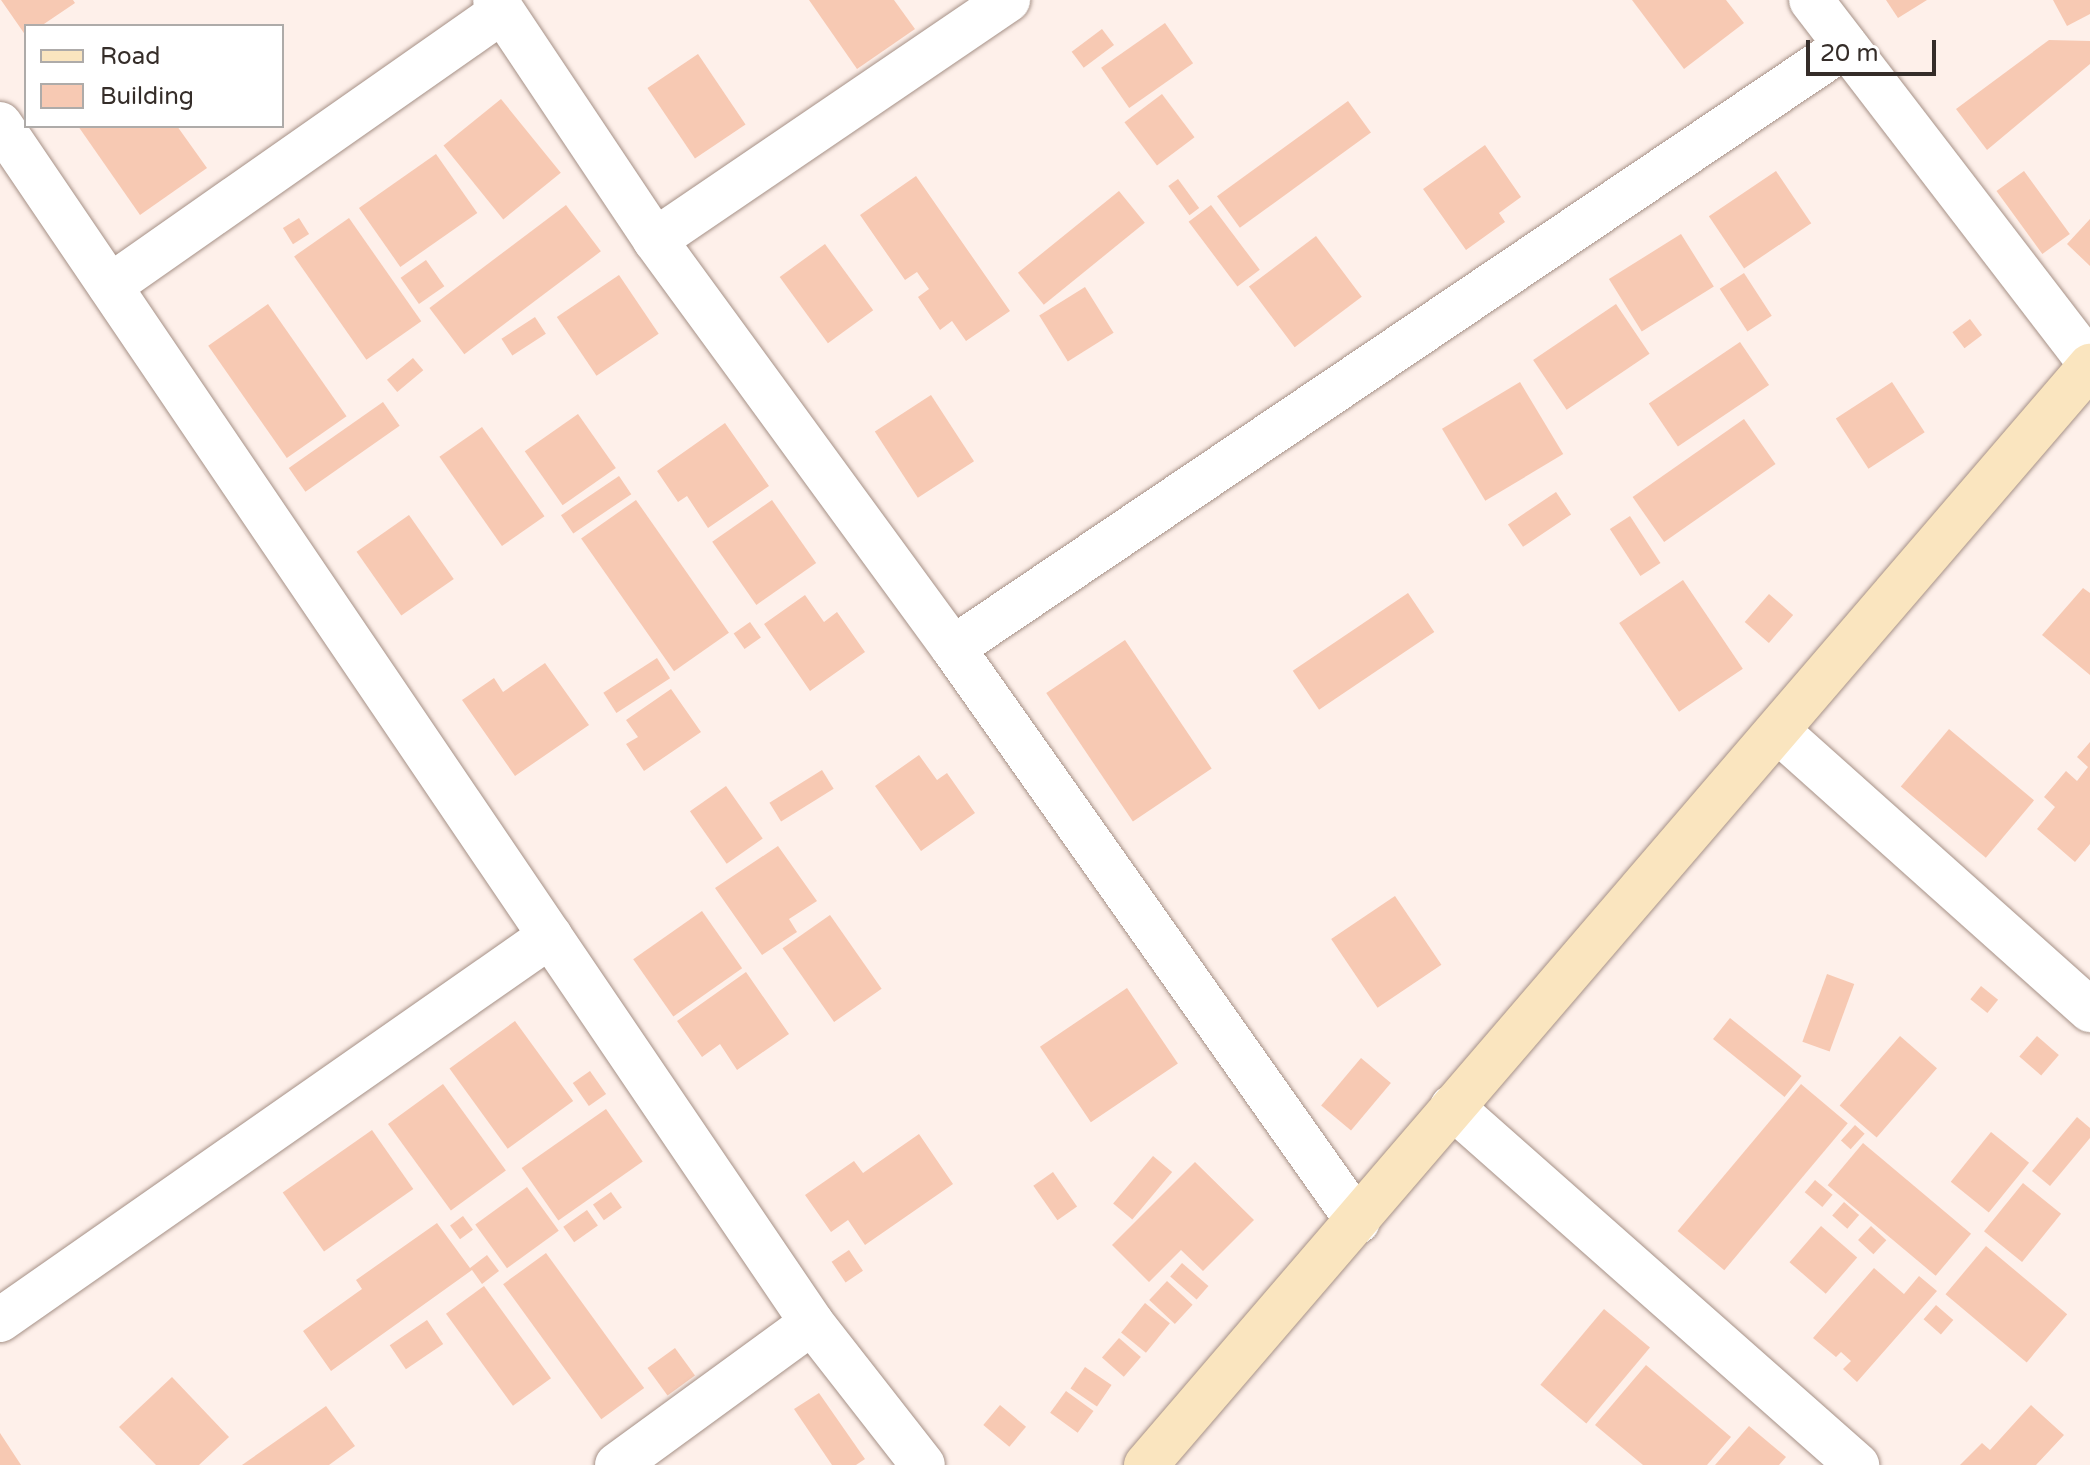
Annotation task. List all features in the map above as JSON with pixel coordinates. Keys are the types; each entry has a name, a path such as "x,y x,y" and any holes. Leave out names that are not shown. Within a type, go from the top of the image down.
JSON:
{"street":[{"path":"655,240 1008,0"},
{"path":"1146,1465 1358,1222 1452,1107 2090,365 1811,0"},
{"path":"110,286 498,6 655,240 953,648 1358,1222"},
{"path":"953,648 1846,46"},
{"path":"3,133 110,286 812,1323 923,1465"},
{"path":"1778,731 2090,1010"},
{"path":"0,1320 550,936"},
{"path":"1452,1107 1857,1465"},
{"path":"617,1465 812,1323"}],"building":[{"path":"1,0 73,0 75,3 44,24 24,24 24,33"},
{"path":"809,0 894,0 915,29 857,69"},
{"path":"1632,0 1726,0 1744,23 1684,69"},
{"path":"1886,0 1927,0 1898,18"},
{"path":"2053,0 2090,0 2090,14 2067,26"},
{"path":"1165,23 1193,63 1129,108 1101,68"},
{"path":"1102,29 1114,45 1084,68 1072,52"},
{"path":"2049,40 2090,41 2090,64 1987,150 1956,109"},
{"path":"698,54 746,124 695,159 647,88"},
{"path":"1162,94 1194,137 1157,165 1124,122"},
{"path":"501,99 561,173 503,219 443,146"},
{"path":"1348,101 1371,133 1240,228 1217,196"},
{"path":"79,128 178,128 207,168 140,215"},
{"path":"1485,145 1521,197 1499,213 1505,222 1466,250 1423,189"},
{"path":"436,154 477,213 400,267 359,208"},
{"path":"1776,171 1811,223 1744,269 1709,216"},
{"path":"2024,171 2070,234 2042,254 1996,191"},
{"path":"916,176 1010,311 966,341 952,321 940,330 918,297 929,289 917,272 905,280 860,215"},
{"path":"1178,179 1199,208 1189,215 1168,186"},
{"path":"1119,191 1145,223 1044,305 1018,273"},
{"path":"566,205 601,251 464,354 429,308"},
{"path":"1211,205 1260,270 1237,287 1189,222"},
{"path":"299,218 309,234 293,244 283,228"},
{"path":"349,218 421,321 366,360 294,256"},
{"path":"2090,219 2090,266 2067,244"},
{"path":"1681,234 1714,287 1642,332 1609,279"},
{"path":"1316,236 1362,297 1295,347 1249,287"},
{"path":"825,244 873,310 828,343 780,277"},
{"path":"426,260 444,286 419,304 401,278"},
{"path":"1744,273 1772,316 1747,332 1720,289"},
{"path":"619,275 659,334 597,376 557,317"},
{"path":"1085,287 1114,333 1068,361 1039,316"},
{"path":"268,304 347,416 287,458 208,346"},
{"path":"1616,304 1650,354 1567,410 1533,360"},
{"path":"535,317 546,334 512,356 501,339"},
{"path":"1970,319 1982,335 1964,348 1952,332"},
{"path":"1740,342 1769,385 1678,447 1649,404"},
{"path":"413,358 423,370 397,392 387,380"},
{"path":"1520,382 1563,454 1485,501 1442,429"},
{"path":"1892,382 1925,432 1868,469 1836,418"},
{"path":"931,395 974,461 918,498 875,431"},
{"path":"383,402 400,426 305,492 289,468"},
{"path":"578,414 616,468 563,505 525,451"},
{"path":"1744,419 1776,464 1664,542 1633,497"},
{"path":"725,423 769,486 708,528 687,496 678,502 657,471"},
{"path":"482,427 545,516 502,546 439,457"},
{"path":"619,476 631,494 573,533 561,515"},
{"path":"1556,492 1571,514 1523,547 1508,524"},
{"path":"636,500 729,633 674,671 581,538"},
{"path":"772,500 816,563 756,605 712,542"},
{"path":"409,515 454,579 401,616 357,552"},
{"path":"1630,516 1660,563 1640,576 1610,529"},
{"path":"1683,580 1743,669 1679,712 1619,623"},
{"path":"2083,588 2090,593 2090,675 2042,635"},
{"path":"1408,593 1434,632 1319,710 1293,671"},
{"path":"1769,594 1793,615 1769,643 1745,622"},
{"path":"805,595 824,622 837,612 865,652 810,691 764,624"},
{"path":"750,622 761,638 745,649 734,633"},
{"path":"1125,640 1212,769 1133,822 1046,693"},
{"path":"657,658 670,678 616,713 603,693"},
{"path":"545,663 589,725 515,776 462,700 494,678 503,692"},
{"path":"671,689 701,732 644,771 626,744 638,737 626,720"},
{"path":"1949,729 2034,800 1986,858 1901,786"},
{"path":"2090,742 2090,844 2075,862 2037,829 2055,807 2044,797 2066,771 2077,781 2088,767 2077,757"},
{"path":"919,755 937,780 947,773 975,813 921,851 875,786"},
{"path":"822,770 834,789 781,822 769,803"},
{"path":"726,786 763,838 727,864 690,811"},
{"path":"778,846 817,901 789,919 797,932 762,955 715,888"},
{"path":"1395,896 1441,965 1378,1008 1331,939"},
{"path":"702,911 742,968 673,1017 633,959"},
{"path":"830,915 882,989 834,1022 782,948"},
{"path":"746,972 789,1034 737,1070 720,1044 702,1057 677,1021"},
{"path":"1827,974 1854,984 1830,1052 1802,1042"},
{"path":"1981,986 1998,1000 1987,1013 1970,999"},
{"path":"1127,988 1178,1063 1091,1122 1040,1047"},
{"path":"1730,1018 1801,1076 1785,1097 1713,1039"},
{"path":"515,1021 573,1101 508,1149 449,1069"},
{"path":"1900,1036 1937,1068 1877,1138 1840,1105"},
{"path":"2037,1036 2059,1055 2041,1075 2019,1056"},
{"path":"1361,1058 1391,1083 1351,1131 1321,1105"},
{"path":"590,1071 606,1094 589,1106 573,1083"},
{"path":"443,1084 506,1171 451,1211 388,1124"},
{"path":"1801,1084 1848,1123 1724,1270 1678,1231"},
{"path":"606,1109 643,1161 558,1221 522,1168"},
{"path":"2077,1117 2090,1128 2090,1138 2050,1186 2032,1171"},
{"path":"1855,1125 1865,1134 1851,1149 1841,1141"},
{"path":"372,1130 413,1189 324,1251 283,1193"},
{"path":"1991,1132 2029,1163 1989,1213 1951,1182"},
{"path":"919,1134 953,1184 865,1245 848,1220 831,1232 805,1195 854,1161 863,1173"},
{"path":"1863,1143 1971,1234 1936,1276 1828,1185"},
{"path":"1153,1156 1172,1172 1132,1220 1113,1203"},
{"path":"1195,1162 1254,1220 1203,1271 1181,1250 1149,1282 1112,1245"},
{"path":"1053,1172 1077,1206 1057,1220 1033,1186"},
{"path":"1815,1180 1833,1195 1822,1207 1805,1192"},
{"path":"2023,1183 2061,1214 2022,1262 1984,1231"},
{"path":"527,1187 559,1231 507,1268 475,1225"},
{"path":"611,1192 622,1208 604,1220 593,1205"},
{"path":"1844,1202 1859,1215 1847,1229 1832,1216"},
{"path":"587,1210 598,1226 574,1242 563,1227"},
{"path":"463,1216 473,1230 460,1239 450,1225"},
{"path":"437,1223 470,1268 487,1255 499,1271 482,1284 472,1270 331,1371 303,1331 362,1289 356,1280"},
{"path":"1821,1226 1857,1257 1826,1294 1790,1262"},
{"path":"1871,1226 1886,1240 1873,1254 1858,1240"},
{"path":"1986,1246 2067,1314 2027,1362 1946,1294"},
{"path":"849,1250 863,1271 846,1282 832,1262"},
{"path":"546,1253 644,1388 601,1419 503,1284"},
{"path":"1182,1263 1208,1286 1197,1300 1170,1277"},
{"path":"1874,1268 1904,1294 1919,1276 1937,1291 1857,1382 1843,1369 1851,1361 1841,1352 1836,1357 1813,1338"},
{"path":"1167,1281 1193,1305 1175,1324 1149,1300"},
{"path":"484,1286 551,1378 513,1406 446,1314"},
{"path":"1145,1303 1170,1323 1146,1353 1121,1333"},
{"path":"1936,1305 1953,1320 1941,1334 1924,1319"},
{"path":"1604,1309 1650,1348 1586,1423 1540,1385"},
{"path":"427,1320 443,1344 406,1369 390,1345"},
{"path":"1119,1338 1141,1357 1124,1377 1102,1358"},
{"path":"675,1348 695,1376 667,1395 647,1368"},
{"path":"1646,1365 1731,1437 1707,1465 1643,1465 1595,1425"},
{"path":"1085,1367 1112,1385 1097,1406 1070,1389"},
{"path":"172,1377 229,1437 199,1465 156,1465 119,1427"},
{"path":"1066,1391 1094,1411 1078,1433 1050,1413"},
{"path":"819,1393 865,1459 856,1465 832,1465 794,1409"},
{"path":"1000,1405 1026,1427 1009,1447 983,1425"},
{"path":"2031,1405 2064,1435 2036,1465 1960,1465 1982,1443 1990,1450"},
{"path":"326,1406 355,1446 329,1465 242,1465"},
{"path":"1749,1426 1786,1457 1779,1465 1715,1465"},
{"path":"0,1433 21,1465 0,1465"}]}
